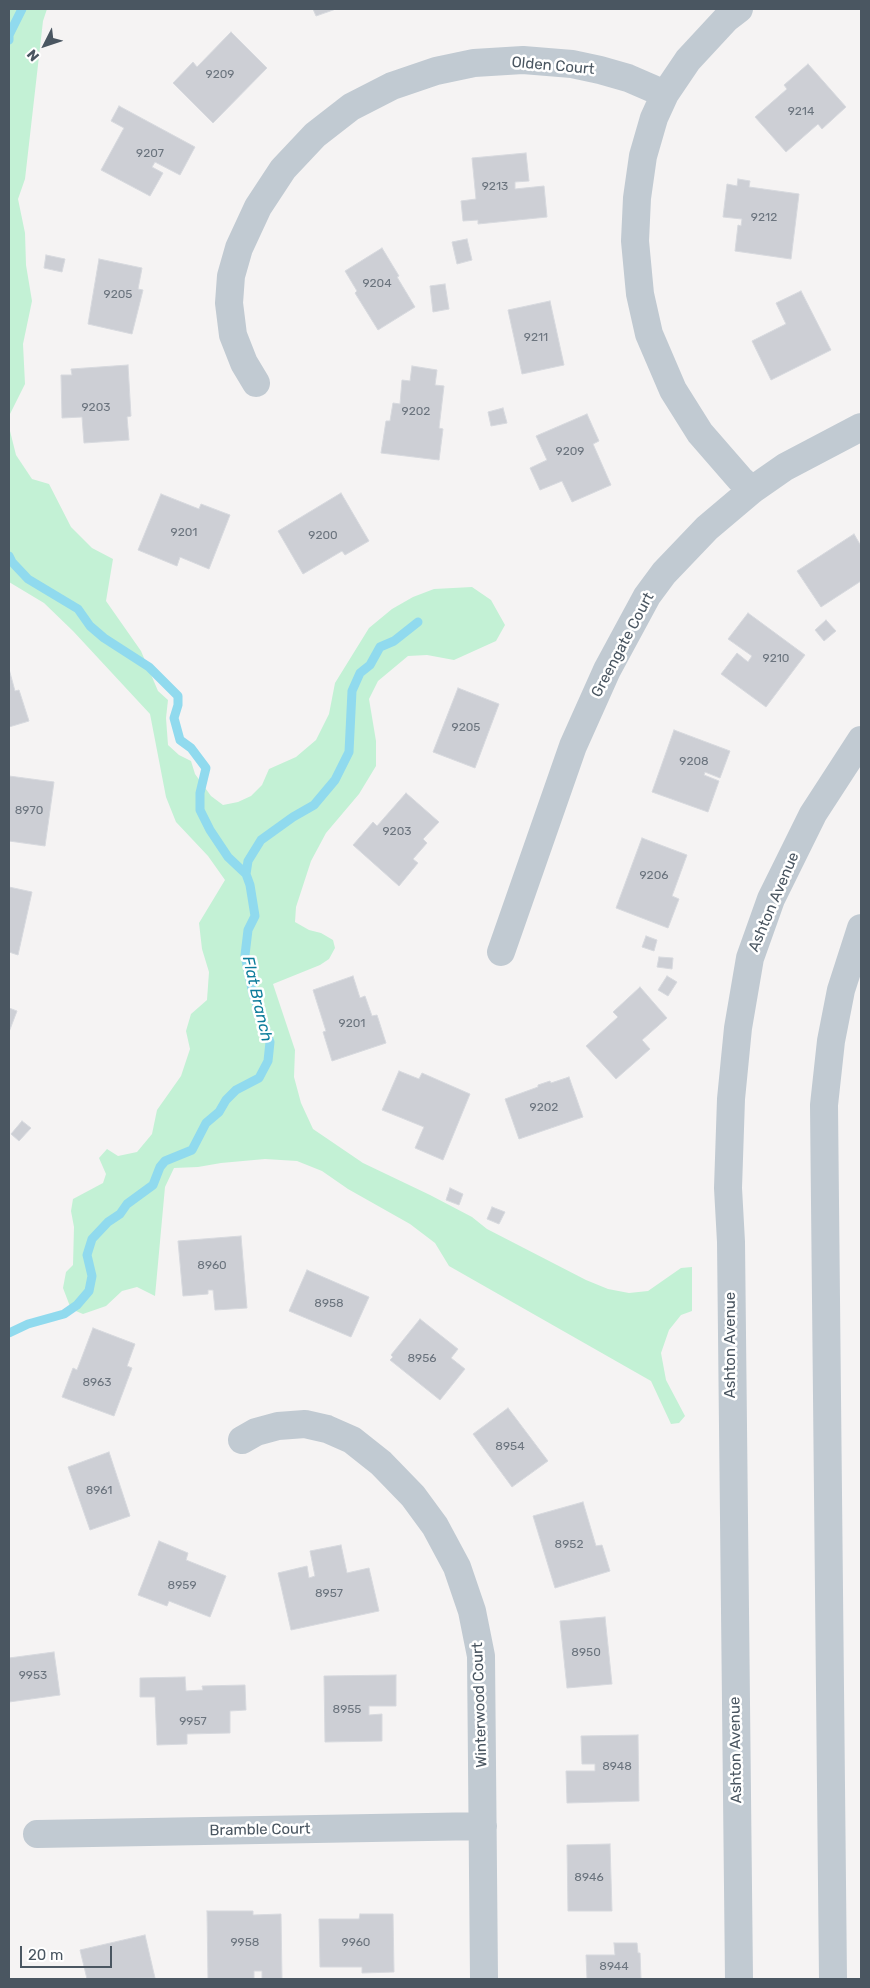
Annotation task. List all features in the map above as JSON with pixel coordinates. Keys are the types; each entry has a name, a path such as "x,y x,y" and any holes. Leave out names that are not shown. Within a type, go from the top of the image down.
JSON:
{"street":[{"path":"739,9 688,60 665,94 654,118 643,156 637,198 635,241 640,294 649,334 673,390 700,433 752,490"},
{"name":"Olden Court","path":"256,383 244,363 233,336 230,294 231,276 239,248 258,207 283,169 315,135 351,107 392,86 436,71 474,63 523,60 572,64 600,70 628,78 665,94"},
{"name":"Greengate Court","path":"501,952 573,746 611,661 647,596 664,573 706,528 752,490 785,467 861,427"},
{"name":"Ashton Avenue","path":"739,1979 731,1242 728,1188 731,1090 738,1028 750,958 762,924 813,814 861,740"},
{"path":"833,1979 824,1105 831,1041 841,990 861,928"},
{"name":"Winterwood Court","path":"242,1440 256,1432 278,1426 305,1424 327,1429 352,1440 381,1463 413,1496 435,1526 457,1567 472,1611 481,1656 484,1979"},
{"name":"Bramble Court","path":"37,1834 483,1826"}],"green space":[{"path":"9,9 47,9 43,21 25,179 18,199 25,233 26,265 32,301 23,344 25,384 9,416"},
{"path":"9,427 16,455 32,479 49,484 71,527 92,548 113,559 106,601 141,651 158,691 168,700 166,718 168,745 179,755 191,761 195,774 211,796 223,805 238,802 251,796 262,785 269,769 296,757 316,740 329,714 335,683 369,628 392,609 413,597 434,589 472,587 491,600 505,625 496,641 454,660 427,655 408,656 378,681 369,699 376,741 376,766 359,794 326,833 311,861 296,907 295,922 333,940 335,948 329,959 320,965 273,984 295,1050 294,1077 301,1103 313,1129 363,1163 472,1217 487,1229 586,1280 608,1289 629,1293 648,1291 681,1268 692,1267 692,1311 681,1315 669,1330 661,1353 666,1380 685,1416 679,1423 671,1424 651,1381 449,1266 435,1243 410,1224 348,1189 322,1171 297,1161 265,1159 174,1168 165,1187 155,1296 137,1287 122,1291 106,1306 83,1314 71,1309 63,1288 66,1272 73,1265 74,1227 71,1211 73,1199 103,1183 106,1174 99,1158 107,1149 118,1156 137,1152 152,1134 157,1110 181,1076 190,1049 186,1031 191,1014 207,1000 209,972 202,949 199,923 225,880 208,856 176,822 166,797 150,714 73,631 44,603 9,582"}],"building":[{"path":"313,9 336,9 316,16"},
{"path":"231,32 267,68 213,123 173,83 193,62 197,67"},
{"path":"808,64 846,107 822,129 818,124 786,152 755,117 787,89 784,85"},
{"path":"119,106 195,147 180,175 155,162 152,167 163,173 150,196 101,170 124,128 111,121"},
{"path":"526,153 529,181 515,182 515,189 544,186 547,217 478,224 478,220 463,221 461,201 476,199 472,158"},
{"path":"738,179 750,181 749,187 799,194 791,259 735,251 738,225 741,226 742,219 723,217 727,184 737,186"},
{"path":"467,239 472,260 457,264 452,242"},
{"path":"382,248 415,307 378,330 355,293 357,291 345,271"},
{"path":"46,255 65,259 62,272 44,268"},
{"path":"99,259 142,268 138,289 143,290 132,334 88,324"},
{"path":"445,284 449,309 433,312 430,286"},
{"path":"801,291 831,350 771,380 752,341 786,324 776,303"},
{"path":"550,301 564,365 522,374 508,310"},
{"path":"128,365 131,416 127,417 129,440 84,443 82,417 62,418 61,375 72,375 71,369"},
{"path":"412,366 437,370 435,385 444,386 439,428 443,429 439,460 381,453 386,421 390,421 393,403 400,404 402,380 410,381"},
{"path":"503,408 507,423 491,426 488,412"},
{"path":"587,414 599,441 593,444 611,485 572,502 562,481 540,490 530,468 547,460 536,436"},
{"path":"341,493 369,541 345,555 342,551 303,574 278,531"},
{"path":"161,494 199,509 201,504 230,515 209,569 180,557 177,566 138,550"},
{"path":"854,534 861,546 861,581 821,607 797,571"},
{"path":"748,613 805,655 766,707 721,674 737,653 748,662 752,656 728,639"},
{"path":"826,620 836,631 824,641 815,630"},
{"path":"9,669 15,691 19,690 29,721 9,727"},
{"path":"458,688 499,704 475,768 433,752"},
{"path":"674,730 730,751 720,778 705,772 704,775 719,781 708,812 652,792"},
{"path":"9,776 54,782 45,846 9,841"},
{"path":"406,793 439,822 423,839 427,843 413,859 418,863 399,886 353,845 373,822 377,826"},
{"path":"642,838 687,855 672,896 679,899 668,928 616,908"},
{"path":"9,887 32,892 18,955 9,952"},
{"path":"646,936 657,940 654,951 642,947"},
{"path":"659,957 673,958 672,969 657,967"},
{"path":"353,976 360,998 365,996 372,1016 377,1015 386,1043 332,1061 323,1032 326,1031 313,990"},
{"path":"667,976 677,982 668,996 658,990"},
{"path":"640,987 667,1018 642,1040 650,1049 616,1079 586,1046 618,1017 613,1012"},
{"path":"9,1008 17,1011 9,1032"},
{"path":"399,1071 419,1079 422,1073 470,1094 443,1160 415,1148 424,1127 382,1110"},
{"path":"569,1077 583,1117 519,1139 505,1099 538,1087 538,1085"},
{"path":"22,1121 31,1128 19,1141 11,1134"},
{"path":"450,1188 463,1194 459,1205 446,1200"},
{"path":"492,1207 505,1212 499,1224 487,1219"},
{"path":"241,1236 247,1308 215,1310 213,1290 208,1290 208,1294 183,1296 178,1241"},
{"path":"307,1270 369,1297 351,1337 289,1311"},
{"path":"420,1319 458,1349 451,1358 465,1369 440,1400 390,1360 393,1357 391,1355"},
{"path":"93,1328 135,1344 127,1366 132,1368 114,1416 62,1397 73,1368 77,1370"},
{"path":"508,1408 548,1461 512,1487 473,1434"},
{"path":"109,1452 130,1516 90,1530 68,1467"},
{"path":"583,1502 596,1546 602,1545 610,1571 555,1588 533,1516"},
{"path":"159,1541 188,1553 186,1560 226,1576 210,1617 169,1601 167,1606 138,1595"},
{"path":"341,1545 347,1573 369,1568 379,1611 291,1630 278,1573 307,1566 309,1578 315,1576 310,1551"},
{"path":"605,1617 612,1684 567,1688 560,1621"},
{"path":"54,1652 60,1695 9,1702 9,1658"},
{"path":"396,1675 396,1706 369,1706 369,1715 382,1714 382,1741 325,1742 324,1676"},
{"path":"185,1677 186,1691 203,1690 202,1686 245,1685 246,1710 230,1711 230,1733 187,1734 187,1744 157,1745 155,1697 140,1697 140,1678"},
{"path":"638,1735 639,1801 567,1803 566,1771 595,1771 595,1764 582,1764 581,1736"},
{"path":"610,1844 612,1911 568,1911 567,1845"},
{"path":"207,1911 253,1911 253,1915 281,1914 282,1979 262,1979 262,1971 254,1971 254,1979 208,1979"},
{"path":"360,1914 393,1914 394,1972 362,1973 362,1967 320,1967 319,1919 359,1919"},
{"path":"145,1935 155,1978 87,1979 80,1950"},
{"path":"614,1943 637,1943 638,1953 640,1953 641,1979 587,1979 586,1955 615,1955"}],"waterway":[{"name":"Flat Branch","path":"9,40 9,35 22,9"},
{"name":"Flat Branch","path":"9,556 12,562 28,579 78,609 90,626 104,638 149,667 178,696 178,705 174,718 180,740 191,748 206,768 200,793 200,810 210,830 228,857 246,874 250,885 255,916 248,930 245,955 253,994 270,1042 268,1061 259,1078 236,1090 226,1100 219,1112 206,1123 192,1150 165,1161 160,1167 153,1185 127,1204 120,1214 108,1222 92,1239 87,1255 92,1276 89,1291 77,1305 64,1314 28,1324 9,1333"},
{"path":"246,874 248,861 261,840 293,817 314,805 335,780 349,752 352,691 360,673 370,665 380,647 394,641 418,622"}]}
